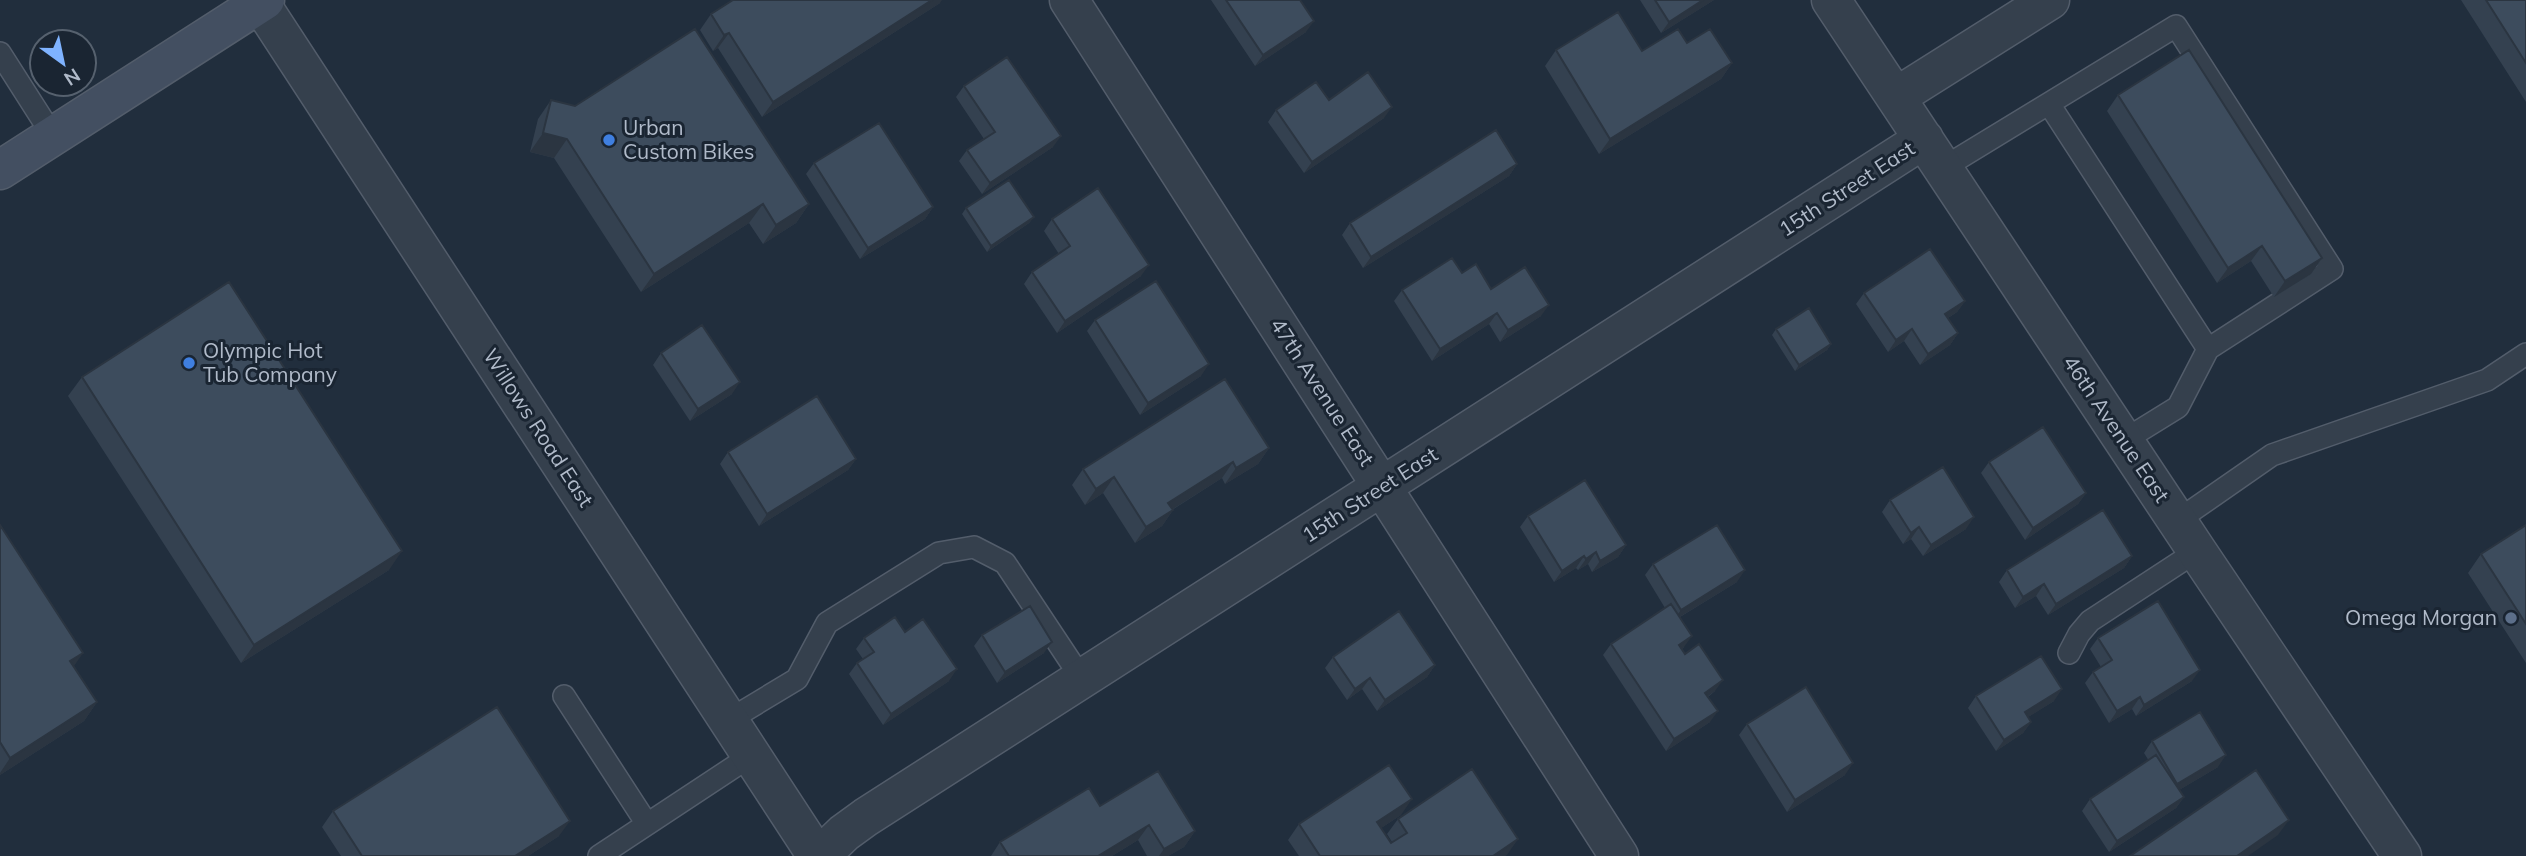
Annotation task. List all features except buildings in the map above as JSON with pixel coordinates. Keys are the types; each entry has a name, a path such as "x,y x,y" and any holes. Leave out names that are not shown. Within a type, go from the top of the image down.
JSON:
{"main road":[{"path":"0,170 261,1"}],"street":[{"name":"47th Avenue East","path":"1069,0 1619,856"},
{"name":"46th Avenue East","path":"1831,0 2402,856"},
{"path":"1896,97 2050,0"},
{"name":"Willows Road East","path":"261,1 819,856"},
{"name":"15th Street East","path":"819,856 866,817 1382,487 1933,154"}],"lane":[{"path":"1933,154 2049,104 2176,26 2332,269 2208,349 2178,407 2123,441"},
{"path":"0,53 53,136"},
{"path":"2049,104 2208,349"},
{"path":"2069,653 2090,621 2187,536 2272,455 2487,380 2526,354"},
{"path":"729,720 797,679 827,623 939,552 974,547 1005,563 1082,679"},
{"path":"564,696 648,824"},
{"path":"599,856 752,755"}],"place":[{"name":"Urban Custom Bikes","path":"609,140"},
{"name":"Olympic Hot Tub Company","path":"189,363"},
{"name":"Omega Morgan","path":"2511,618"}]}
